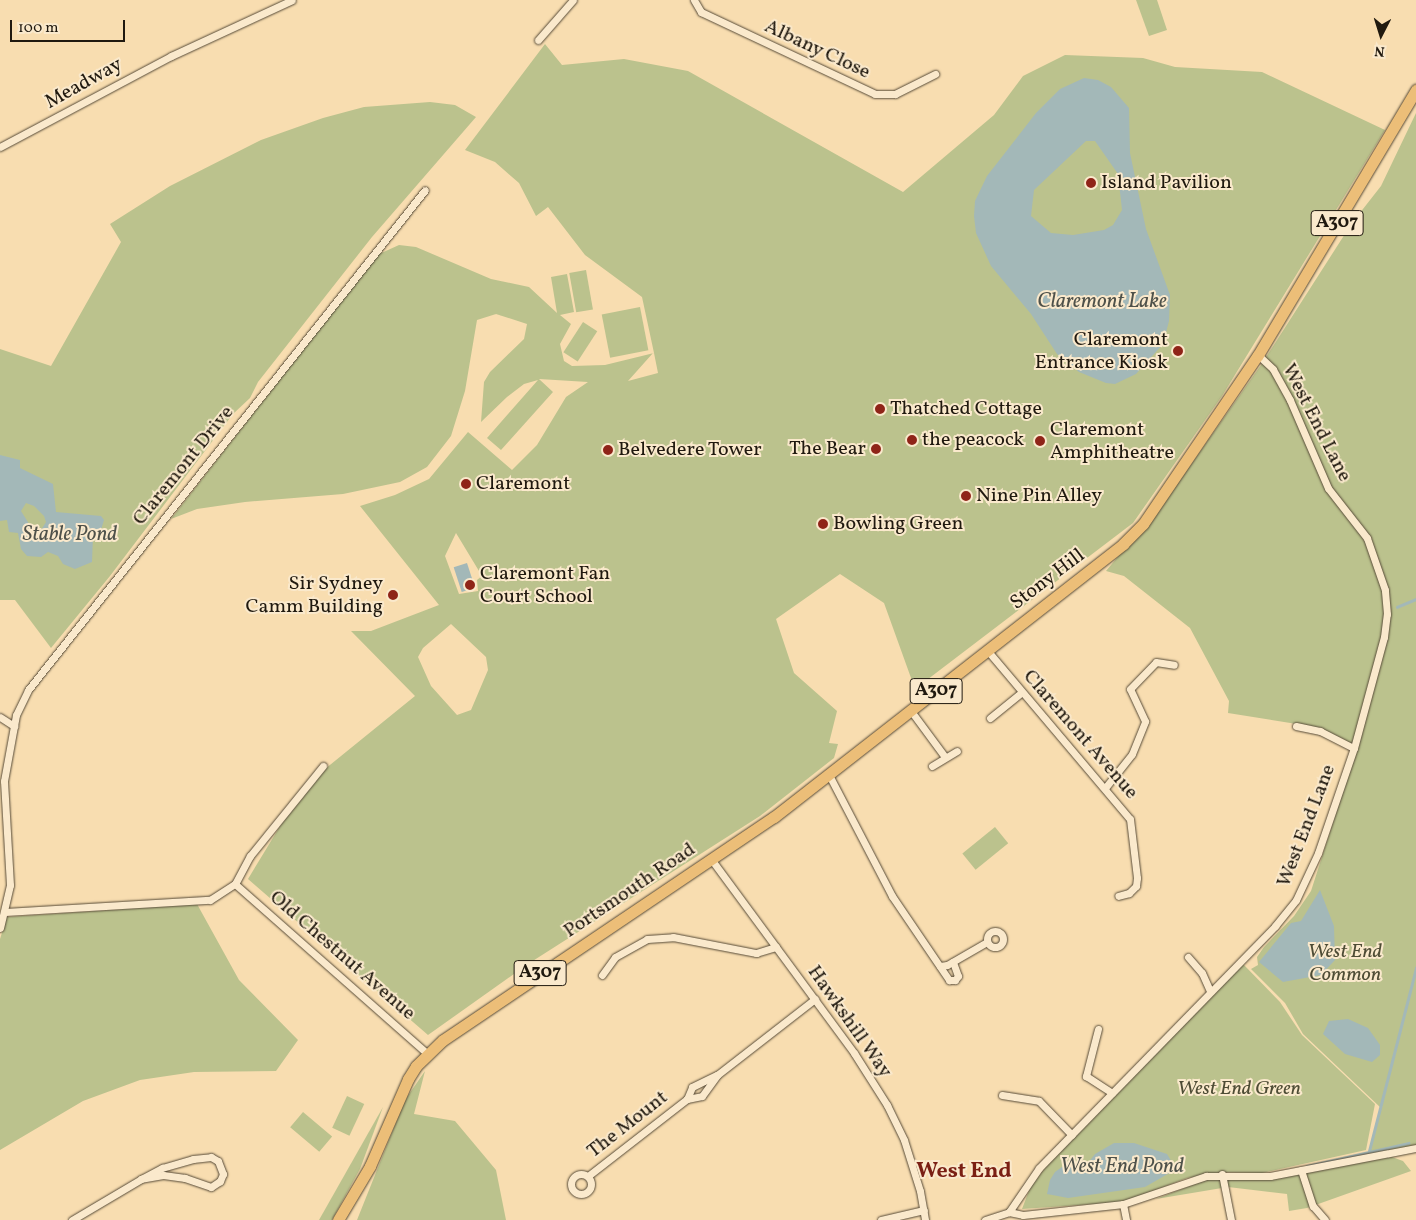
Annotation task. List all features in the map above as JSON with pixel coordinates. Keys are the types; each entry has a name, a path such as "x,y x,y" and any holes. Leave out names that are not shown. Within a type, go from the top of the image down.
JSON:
{"main road":[{"name":"A307","path":"1258,355 1416,90"},
{"name":"Stony Hill","path":"812,788 987,650 1096,569 1142,524 1258,355"},
{"name":"Portsmouth Road","path":"338,1220 370,1166 397,1099 416,1066 428,1054 459,1026 712,859 812,788"}],"street":[{"name":"Meadway","path":"0,147 171,56 292,0"},
{"path":"538,40 573,0"},
{"name":"Albany Close","path":"694,0 700,12 875,94 895,94 935,74"},
{"name":"Claremont Drive","path":"0,928 5,912 10,868 4,781 14,726 28,690 425,190"},
{"name":"West End Lane","path":"1009,1212 1035,1172 1296,900 1318,854 1354,748 1384,637 1387,614 1385,590 1367,538 1328,488 1290,400 1273,369 1258,355"},
{"name":"Claremont Avenue","path":"987,650 1021,693 1130,819 1136,886 1129,893 1118,896"},
{"path":"1104,788 1132,754 1145,722 1144,714 1128,691 1156,662 1174,665"},
{"path":"990,718 1021,693"},
{"path":"911,711 945,757"},
{"path":"0,717 14,726"},
{"path":"1296,726 1320,731 1354,748"},
{"path":"932,766 957,751"},
{"path":"5,912 210,900 235,884 250,856 324,766"},
{"path":"829,775 892,896 949,980 955,980 958,972 953,962"},
{"name":"Hawkshill Way","path":"712,859 815,999 887,1105 904,1140 924,1210 925,1220"},
{"name":"Old Chestnut Avenue","path":"235,884 428,1054"},
{"path":"602,975 615,957 647,939 673,937 756,953 776,947"},
{"path":"940,966 953,962 987,942"},
{"path":"1188,957 1202,974 1210,991"},
{"name":"The Mount","path":"687,1099 692,1087 717,1075 815,999"},
{"path":"1098,1029 1086,1076 1112,1093"},
{"name":"The Mount","path":"588,1176 687,1099 702,1096 717,1075"},
{"path":"1002,1095 1039,1101 1072,1135"},
{"path":"985,1220 1009,1212 1023,1215 1124,1204 1187,1181 1222,1174 1270,1176 1416,1148"},
{"path":"72,1220 141,1180 162,1168 193,1159 211,1157 218,1161 223,1174 220,1181 211,1187 185,1178 163,1175 141,1180"},
{"path":"1301,1170 1313,1206 1325,1220"},
{"path":"1222,1174 1231,1220"},
{"path":"1124,1204 1126,1220"},
{"path":"881,1220 924,1210"}],"green space":[{"path":"1136,0 1157,0 1167,30 1149,36"},
{"path":"545,44 562,65 624,59 688,71 903,192 994,115 1023,76 1065,55 1143,58 1175,67 1262,72 1385,130 1222,396 1133,523 915,689 884,603 840,574 776,619 794,673 837,711 829,743 838,744 834,758 760,816 528,964 428,1035 248,879 282,823 325,769 415,696 351,631 371,631 439,605 360,506 395,495 429,479 468,432 512,470 537,445 566,397 588,382 539,379 553,392 501,450 487,438 538,380 524,384 507,397 481,422 484,382 490,372 524,339 527,324 496,314 477,320 465,391 451,436 427,467 400,482 343,494 245,502 197,509 171,519 377,255 399,245 416,247 491,279 529,287 557,313 551,277 567,274 574,312 560,315 571,324 560,344 564,361 572,366 605,365 653,353 628,381 658,373 642,297 585,255 548,207 536,216 519,183 495,162 465,150","holes":["456,533 482,576 477,580 478,591 459,594 445,556","451,624 486,657 488,670 471,710 457,715 431,686 418,657 423,648"]},
{"path":"430,102 455,105 476,117 372,237 258,382 250,398 233,414 110,576 51,648 15,600 0,600 0,349 51,366 121,242 110,224 170,186 261,140 323,118 364,107"},
{"name":"West End Common","path":"1416,113 1416,1145 1369,1157 1381,1108 1303,1034 1285,1003 1251,969 1258,965 1257,957 1264,947 1294,916 1311,891 1357,748 1309,726 1228,713 1229,701 1190,628 1124,576 1106,571 1171,493 1261,365 1352,223 1381,186"},
{"path":"586,270 593,309 576,312 569,273"},
{"path":"640,307 648,350 610,358 602,314"},
{"path":"583,322 597,331 578,361 563,352"},
{"path":"995,827 1008,843 976,870 962,853"},
{"path":"197,904 239,980 298,1040 276,1071 194,1072 140,1080 83,1101 0,1150 0,939 7,917"},
{"name":"West End Green","path":"1243,964 1280,1002 1302,1035 1375,1104 1366,1150 1262,1173 1222,1172 1187,1178 1124,1202 1022,1209 1030,1188 1048,1164"},
{"path":"425,1071 414,1114 455,1121 496,1170 506,1220 357,1220 405,1100"},
{"path":"347,1096 364,1104 349,1136 332,1128"},
{"path":"383,1107 360,1169 332,1220 319,1220"},
{"path":"303,1112 332,1136 319,1152 290,1127"},
{"path":"1392,1157 1403,1161 1411,1171 1307,1208 1289,1211 1287,1194 1228,1187 1156,1199 1208,1179 1265,1179"}],"water":[{"name":"Claremont Lake","path":"1084,78 1098,80 1111,87 1129,108 1130,153 1146,229 1170,295 1169,321 1163,344 1136,374 1115,384 1106,383 1079,372 1057,354 1031,314 991,266 976,233 975,201 987,176 1036,113 1060,89","holes":["1086,141 1095,141 1118,174 1122,210 1113,225 1104,230 1073,235 1051,233 1031,216 1034,190"]},
{"name":"Stable Pond","path":"0,455 20,460 20,468 53,484 56,512 101,516 104,520 100,533 93,536 92,562 75,569 63,564 58,556 48,552 41,557 27,556 21,549 18,533 9,532 7,520 0,521","holes":["26,503 34,506 44,516 46,522 41,530 31,527 21,511"]},
{"path":"467,563 475,588 462,592 454,567"},
{"path":"1320,890 1334,926 1335,960 1321,975 1283,982 1259,962 1291,923 1301,921"},
{"path":"1348,1019 1368,1028 1380,1045 1380,1055 1372,1062 1345,1054 1323,1034 1329,1021"},
{"name":"West End Pond","path":"1114,1143 1134,1143 1167,1154 1173,1164 1173,1171 1145,1187 1068,1198 1047,1194 1050,1180 1055,1172 1066,1164 1088,1163 1095,1154"}],"waterway":[{"path":"1397,607 1416,599"},
{"path":"1369,1151 1416,968"},
{"path":"1307,1166 1408,1143"}],"place":[{"name":"Island Pavilion","path":"1091,183"},
{"name":"Claremont Entrance Kiosk","path":"1178,351"},
{"name":"Thatched Cottage","path":"880,409"},
{"name":"the peacock","path":"912,440"},
{"name":"Claremont Amphitheatre","path":"1040,441"},
{"name":"The Bear","path":"876,449"},
{"name":"Belvedere Tower","path":"608,450"},
{"name":"Claremont","path":"466,484"},
{"name":"Nine Pin Alley","path":"966,496"},
{"name":"Bowling Green","path":"823,524"},
{"name":"Claremont Fan Court School","path":"470,585"},
{"name":"Sir Sydney Camm Building","path":"393,595"}],"district":[{"name":"West End","path":"964,1172"}]}
